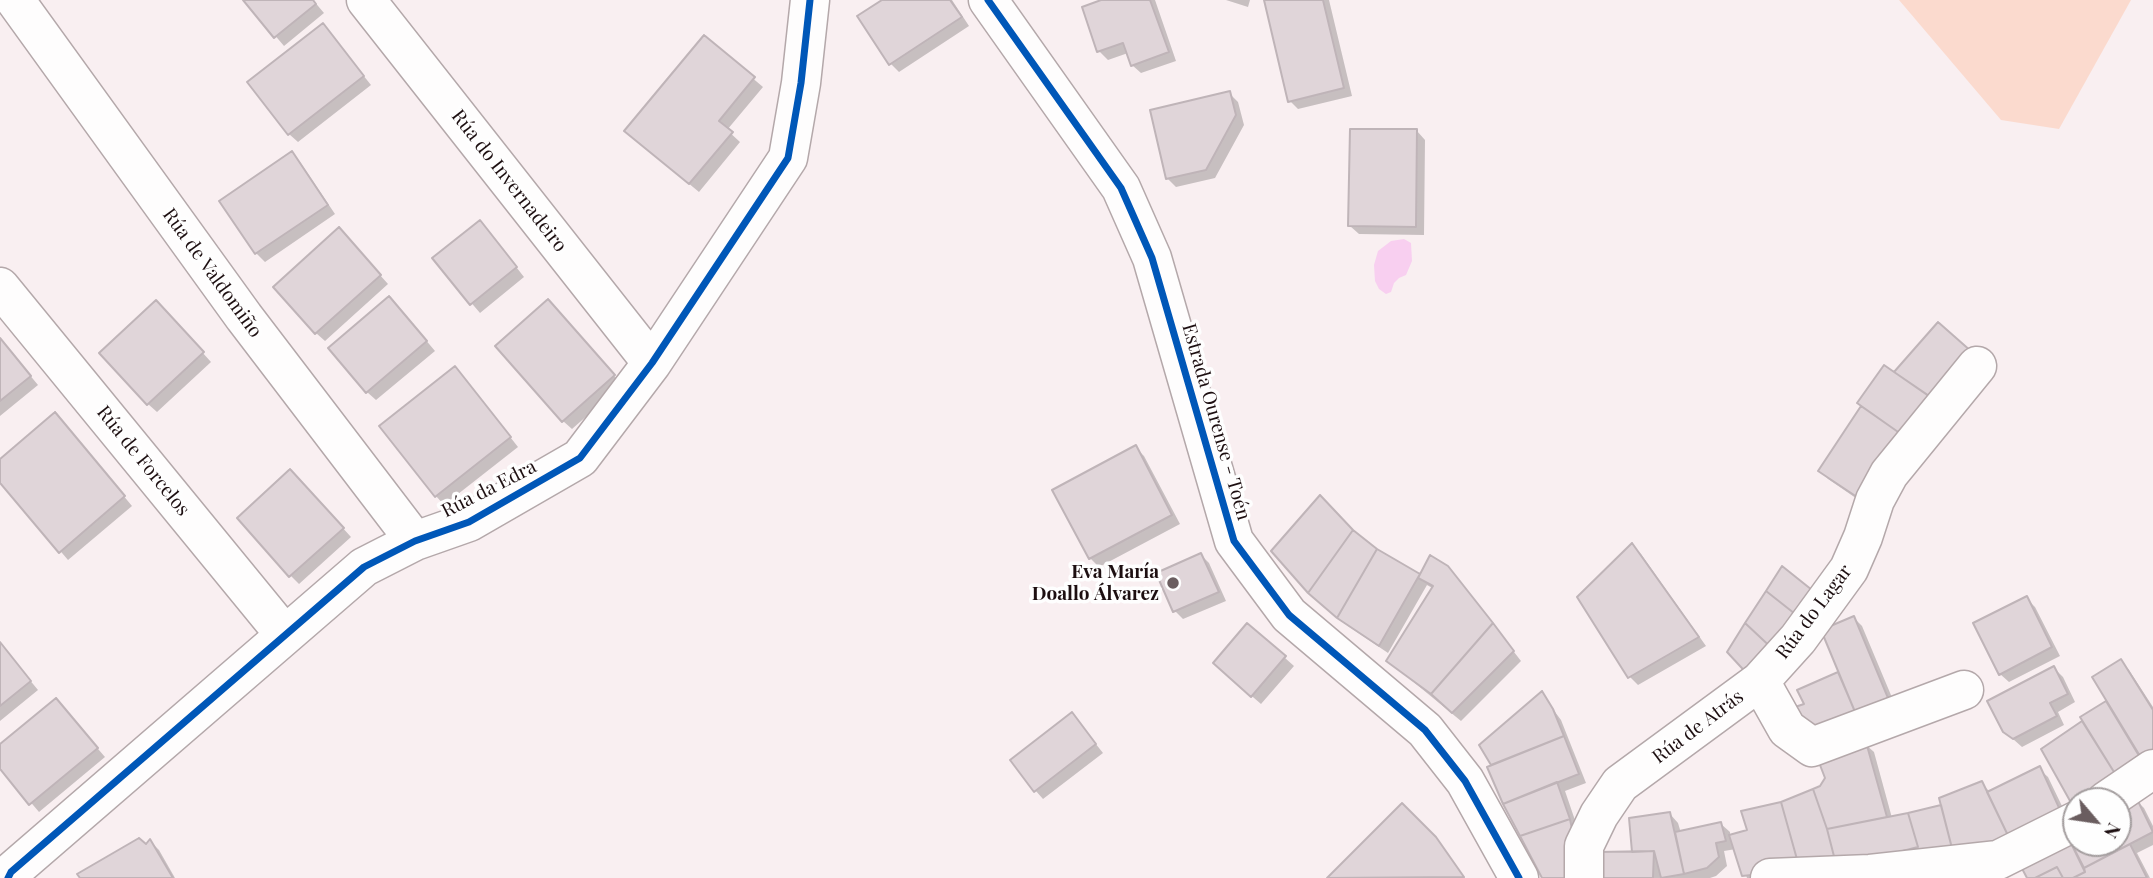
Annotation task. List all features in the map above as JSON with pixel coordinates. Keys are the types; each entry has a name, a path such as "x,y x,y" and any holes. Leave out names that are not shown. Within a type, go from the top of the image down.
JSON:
{"street":[{"name":"Rúa de Valdomiño","path":"15,0 244,317 415,541"},
{"name":"Rúa do Invernadeiro","path":"366,0 652,363"},
{"name":"Rúa da Edra","path":"7,869 364,567 415,541 469,522 580,458 652,363 788,158 801,83 810,0"},
{"name":"Estrada Ourense - Toén","path":"988,0 1121,188 1152,258 1234,541 1289,615 1425,730 1465,781 1519,878"},
{"name":"Rúa de Forcelos","path":"0,288 285,635"},
{"name":"Rúa do Lagar","path":"1759,681 1798,639 1849,569 1875,500 1889,474 1977,366"},
{"name":"Rúa de Atrás","path":"1584,878 1584,846 1599,815 1620,784 1759,681 1787,729 1812,747 1964,690"},
{"path":"2127,787 2153,769"},
{"path":"1770,878 1870,874 1986,861 2011,867 2062,831"}],"shaded area":[{"path":"1899,0 2131,0 2059,129 2001,120"},
{"path":"1404,239 1411,243 1412,261 1406,275 1399,278 1391,292 1386,294 1379,289 1375,281 1374,265 1378,251 1391,241"}],"building":[{"path":"243,0 313,0 316,4 274,38"},
{"path":"882,0 950,0 962,17 889,65 857,16"},
{"path":"1101,0 1150,0 1169,52 1131,66 1123,43 1097,52 1082,7"},
{"path":"1264,0 1323,0 1344,88 1288,102"},
{"path":"323,23 364,76 288,135 247,82"},
{"path":"704,35 755,77 719,121 733,132 689,184 624,131"},
{"path":"1230,91 1236,115 1206,170 1166,179 1150,110"},
{"path":"1350,129 1417,129 1416,227 1348,226"},
{"path":"292,151 328,205 255,254 219,201"},
{"path":"480,220 517,267 470,305 432,258"},
{"path":"339,227 381,275 315,334 273,287"},
{"path":"389,296 427,341 366,393 328,348"},
{"path":"548,299 615,375 562,422 495,346"},
{"path":"156,300 204,352 147,405 99,353"},
{"path":"1938,322 1972,352 1941,404 1894,372"},
{"path":"0,338 31,376 0,401"},
{"path":"1884,365 1933,399 1908,439 1857,403"},
{"path":"455,366 511,437 435,497 379,426"},
{"path":"1861,406 1901,434 1857,497 1818,471"},
{"path":"55,412 125,496 59,553 0,483 0,459"},
{"path":"1136,445 1172,515 1089,559 1052,490"},
{"path":"290,469 344,528 289,577 237,518"},
{"path":"1320,495 1353,530 1308,593 1271,551"},
{"path":"1353,530 1377,549 1337,618 1308,593"},
{"path":"1632,543 1699,637 1628,678 1577,597"},
{"path":"1377,549 1420,574 1379,646 1337,618"},
{"path":"1201,553 1219,592 1173,612 1156,573"},
{"path":"1430,555 1448,566 1493,623 1431,694 1386,661 1433,586 1418,578"},
{"path":"1782,566 1822,598 1804,621 1766,591"},
{"path":"1766,591 1804,621 1777,653 1745,623"},
{"path":"2027,596 2052,647 1999,675 1973,623"},
{"path":"1854,616 1893,710 1860,724 1821,630"},
{"path":"1247,623 1286,656 1251,697 1213,663"},
{"path":"1493,623 1514,651 1452,713 1431,694"},
{"path":"1745,623 1777,653 1752,679 1727,652"},
{"path":"0,642 31,681 0,706"},
{"path":"2121,659 2153,710 2153,755 2143,761 2092,677"},
{"path":"2054,666 2068,694 2050,703 2057,716 2013,739 2003,732 1987,701"},
{"path":"1838,672 1859,721 1802,727 1792,708 1804,704 1797,690"},
{"path":"1542,691 1564,736 1491,765 1479,745"},
{"path":"56,698 98,748 29,805 0,769 0,744"},
{"path":"2106,701 2144,764 2119,780 2080,717"},
{"path":"1072,712 1096,744 1034,792 1010,760"},
{"path":"2082,721 2119,780 2108,787 2062,787 2041,749"},
{"path":"1564,736 1579,774 1503,804 1487,767"},
{"path":"1866,742 1887,817 1827,829 1813,789 1820,786 1825,778 1820,765 1824,756"},
{"path":"2040,766 2062,814 2062,825 2014,848 1987,792"},
{"path":"1982,781 2013,846 1954,856 1939,798"},
{"path":"1557,782 1570,819 1520,836 1503,804"},
{"path":"1813,789 1837,868 1800,870 1781,802"},
{"path":"2136,797 2153,832 2132,843 2132,799"},
{"path":"1781,802 1800,870 1742,876 1729,835 1747,830 1741,811"},
{"path":"1402,803 1436,837 1464,877 1327,878"},
{"path":"1941,805 1954,856 1913,865 1910,850 1918,847 1908,813"},
{"path":"1670,812 1684,874 1661,878 1654,851 1632,852 1629,818"},
{"path":"1908,813 1918,847 1837,868 1827,829"},
{"path":"1570,819 1579,865 1578,878 1542,878 1520,836"},
{"path":"1721,822 1726,841 1716,843 1719,857 1707,868 1684,874 1675,832"},
{"path":"2062,835 2062,857 2078,857 2085,872 2073,878 2063,878 2057,867 2035,878 2027,878 2017,859"},
{"path":"139,838 146,844 150,839 173,878 80,878 77,874"},
{"path":"2132,848 2147,878 2073,878 2085,872 2084,868 2105,857 2132,857"},
{"path":"1654,851 1653,878 1597,878 1598,852"},
{"path":"2078,857 2105,857 2084,868"},
{"path":"2057,867 2063,878 2035,878"}],"cycle path":[{"path":"8,878 11,872 364,567 415,541 469,522 580,458 652,363 788,158 801,83 810,0"},
{"path":"988,0 1121,188 1152,258 1234,541 1289,615 1425,730 1465,781 1519,878"}],"place":[{"name":"Eva María Doallo Álvarez","path":"1173,583"}]}
